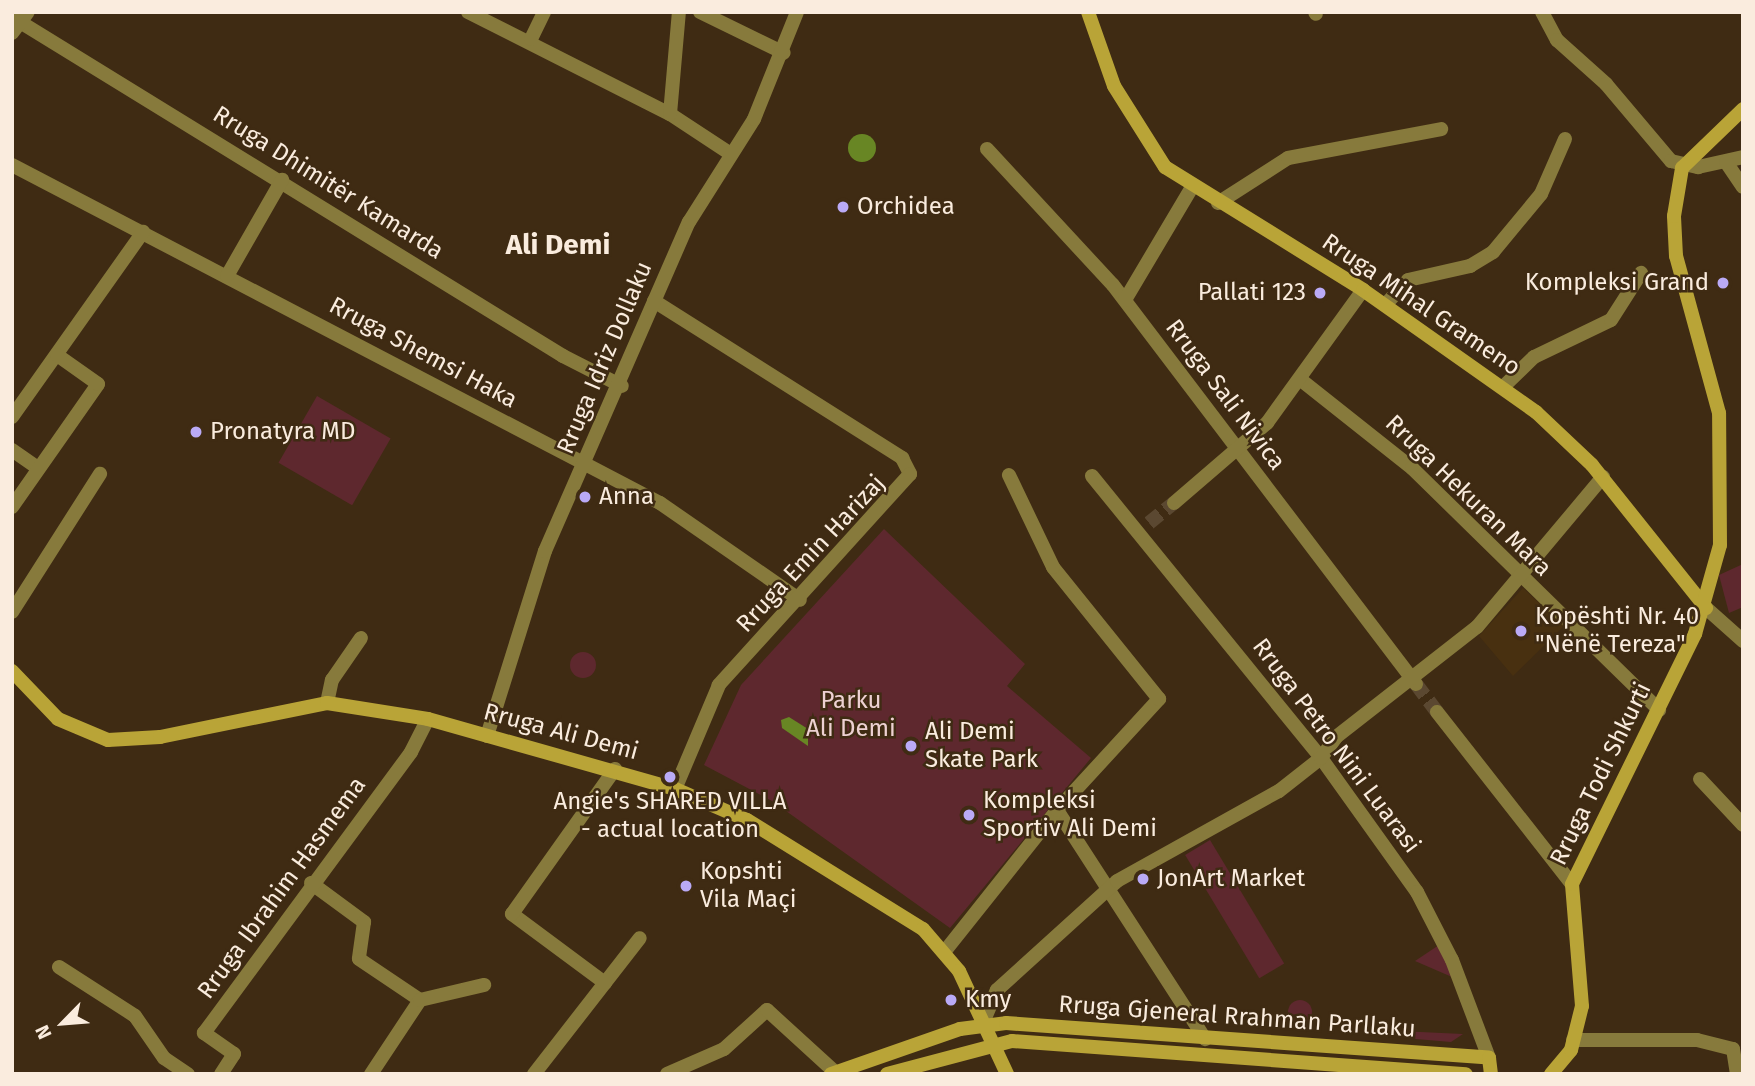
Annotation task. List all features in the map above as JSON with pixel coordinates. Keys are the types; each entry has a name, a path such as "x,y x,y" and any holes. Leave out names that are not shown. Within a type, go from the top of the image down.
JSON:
{"street":[{"path":"468,12 531,39 670,114 731,154"},
{"path":"531,39 544,12"},
{"path":"670,114 679,12"},
{"path":"700,12 784,53"},
{"name":"Rruga Idriz Dollaku","path":"487,736 540,567 584,463 622,386 654,301 689,222 731,154 784,53 797,12"},
{"name":"Rruga Mihal Grameno","path":"1088,12 1104,63 1138,133 1165,167 1192,187 1363,290 1503,387 1603,477 1706,608 1743,641"},
{"path":"1542,12 1557,40 1682,168"},
{"name":"Rruga Dhimitër Kamarda","path":"18,21 282,180 563,356 622,386"},
{"path":"1682,168 1743,108"},
{"path":"1218,203 1288,158 1441,129"},
{"path":"1385,305 1408,280 1470,266 1493,251 1541,194 1565,139"},
{"name":"Rruga Sali Nivica","path":"987,149 1125,300 1415,682"},
{"path":"1682,168 1743,157"},
{"path":"1726,162 1743,187"},
{"name":"Rruga Shemsi Haka","path":"12,165 584,463 723,541 800,600"},
{"name":"Rruga Todi Shkurti","path":"1551,1074 1573,1040 1584,991 1572,884 1659,710 1706,608 1723,528 1723,447 1714,385 1676,256 1682,168"},
{"path":"227,276 282,180"},
{"path":"1125,300 1192,187"},
{"path":"12,417 144,232"},
{"path":"1503,387 1534,357 1611,320 1641,273"},
{"path":"1174,503 1241,452 1301,380 1363,290"},
{"name":"Rruga Emin Harizaj","path":"654,301 907,464 907,484 719,685 675,789"},
{"path":"12,507 98,384 57,355"},
{"name":"Rruga Hekuran Mara","path":"1301,380 1412,468 1520,578 1659,710"},
{"path":"12,450 38,468"},
{"path":"12,612 100,474"},
{"path":"945,951 1057,810 1159,699 1054,567 1009,475"},
{"name":"Rruga Petro Nini Luarasi","path":"1092,476 1144,526 1321,758 1427,907 1489,1058 1491,1074"},
{"path":"667,1074 724,1049 767,1010 833,1073 982,1024 997,990 1107,889 1257,806 1321,758 1336,737 1415,682 1501,604 1548,536 1603,477"},
{"path":"327,703 332,680 361,638"},
{"name":"Rruga Ali Demi","path":"12,671 58,719 108,740 160,737 327,703 428,719 615,769 675,789 755,825 913,923 945,951 1007,1074"},
{"path":"1437,712 1572,884"},
{"name":"Rruga Ibrahim Hasmema","path":"221,1074 234,1054 204,1033 311,883 411,751 428,719"},
{"path":"605,983 512,914 615,769"},
{"path":"1700,779 1743,825"},
{"path":"1057,810 1205,1039"},
{"path":"311,883 364,922 359,959 420,1000"},
{"path":"534,1074 640,938"},
{"path":"59,967 129,1010 164,1058 188,1074"},
{"path":"371,1074 420,1000 484,985"},
{"name":"Rruga Gjeneral Rrahman Parllaku","path":"982,1024 1489,1058"},
{"path":"1573,1040 1697,1040 1733,1049 1737,1074"},
{"path":"887,1074 989,1042"},
{"name":"Rruga Gjeneral Rrahman Parllaku","path":"989,1042 1466,1074"}],"shaded area":[{"path":"862,134 872,138 876,148 872,158 862,162 852,158 848,148 852,138"},
{"name":"Kopështi Nr. 40 \"Nënë Tereza\"","path":"1523,588 1564,626 1513,676 1479,636"},
{"path":"789,717 808,729 808,746 782,728 781,720"}],"green space":[{"path":"317,396 391,438 352,505 278,463"},
{"name":"Parku Ali Demi","path":"884,529 1025,664 1007,686 1091,758 950,928 772,801 704,765 741,685"},
{"path":"1743,564 1743,607 1729,613 1719,575"},
{"path":"583,652 592,656 596,665 592,674 583,678 574,674 570,665 574,656"},
{"path":"1210,840 1284,963 1259,978 1185,855"},
{"path":"1439,945 1452,977 1415,961"},
{"path":"1300,1000 1309,1003 1312,1012 1309,1021 1300,1024 1291,1021 1288,1012 1291,1003"},
{"path":"1399,1031 1463,1034 1451,1042 1404,1038"}],"tunnel":[{"path":"1149,523 1174,503"},
{"path":"1416,684 1437,712"}],"place":[{"name":"Orchidea","path":"843,207"},
{"name":"Kompleksi Grand","path":"1723,283"},
{"name":"Pallati 123","path":"1320,293"},
{"name":"Pronatyra MD","path":"196,432"},
{"name":"Anna","path":"585,497"},
{"name":"Kopështi Nr. 40 \"Nënë Tereza\"","path":"1521,631"},
{"name":"Ali Demi Skate Park","path":"911,746"},
{"name":"Angie's SHARED VILLA - actual location","path":"670,777"},
{"name":"Kompleksi Sportiv Ali Demi","path":"969,815"},
{"name":"JonArt Market","path":"1143,879"},
{"name":"Kopshti Vila Maçi","path":"686,886"},
{"name":"Kmy","path":"951,1000"}],"district":[{"name":"Ali Demi","path":"558,245"}]}
